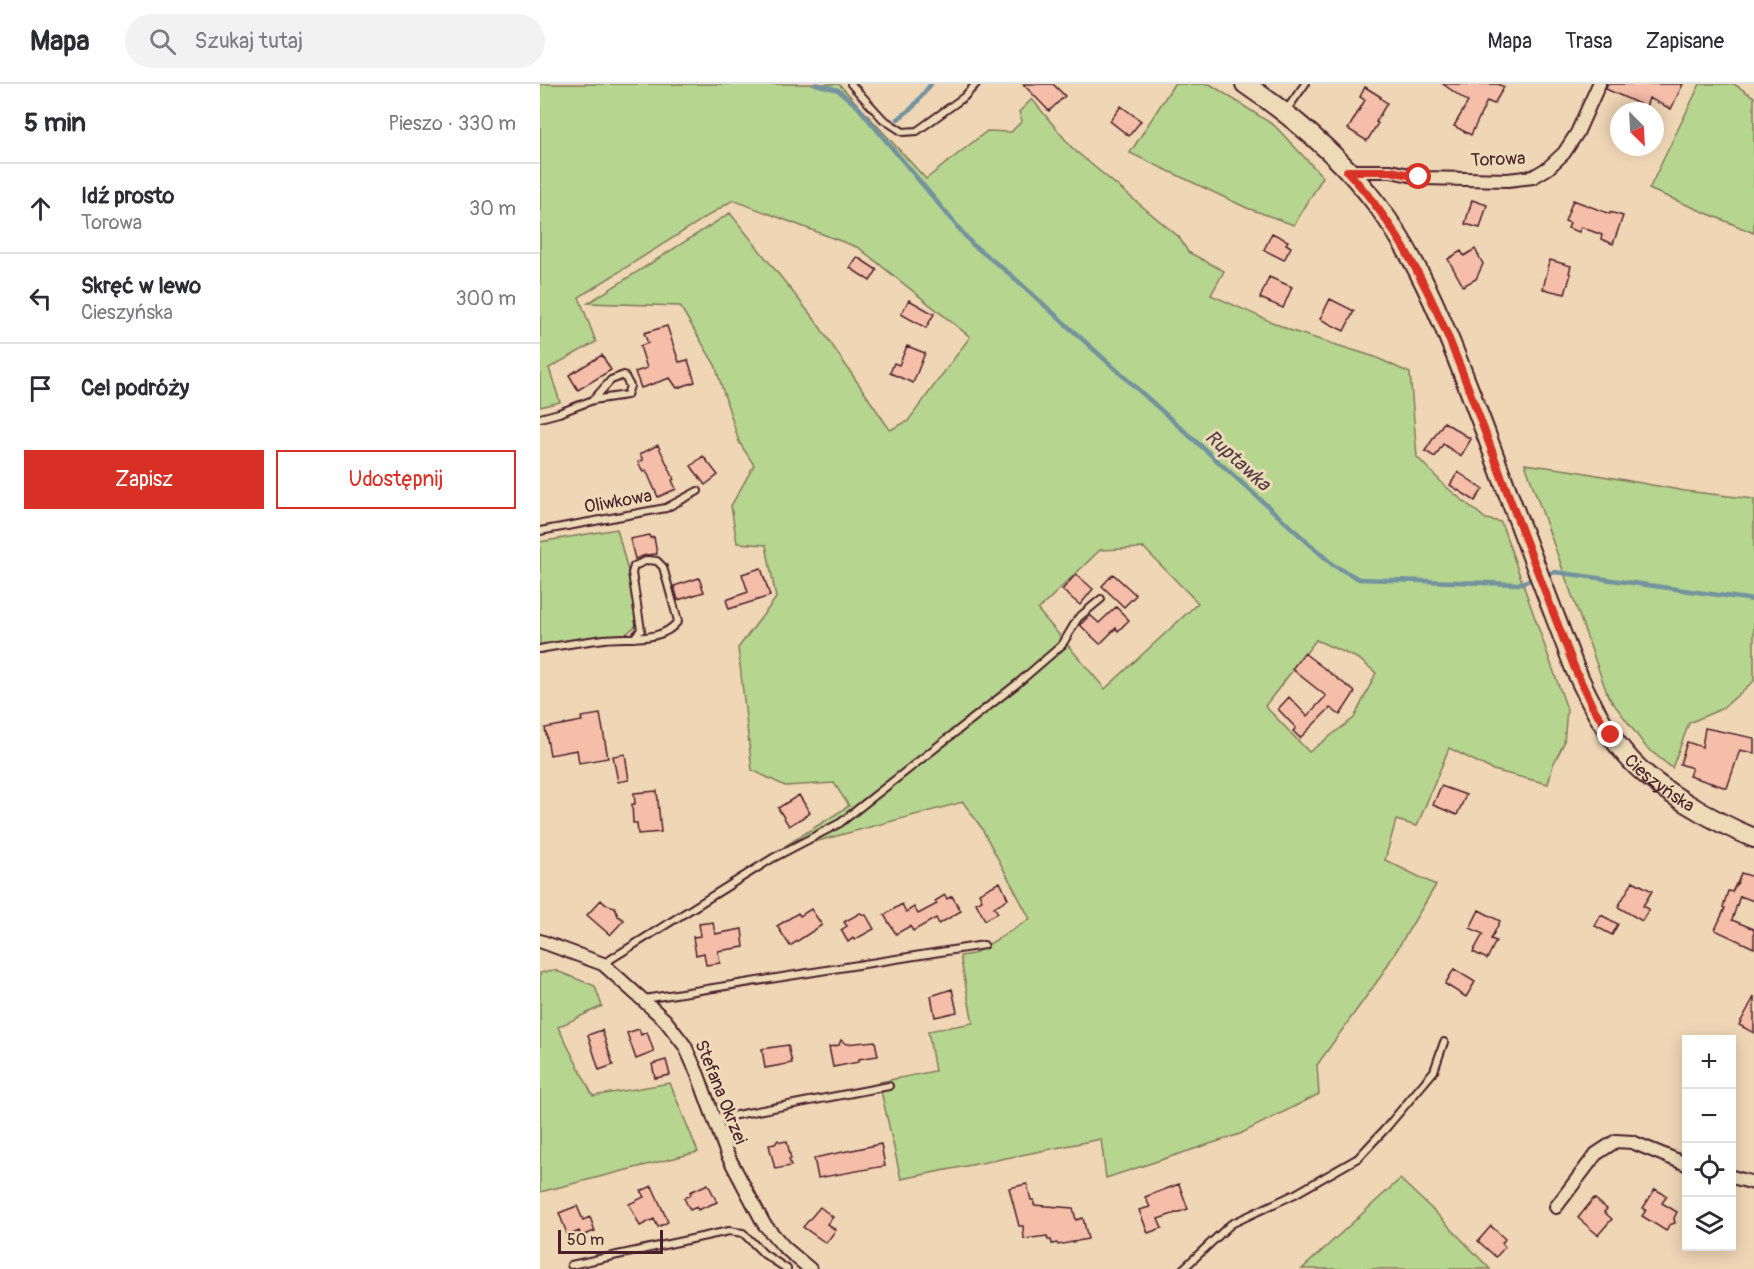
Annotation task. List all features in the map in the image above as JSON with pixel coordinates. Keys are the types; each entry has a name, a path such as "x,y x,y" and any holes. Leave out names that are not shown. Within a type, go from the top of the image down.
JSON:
{"main road":[{"name":"Cieszyńska","path":"1245,84 1305,129 1347,171 1379,208 1407,250 1433,301 1457,358 1575,669 1592,706 1628,757 1655,781 1685,803 1754,838"}],"street":[{"name":"Torowa","path":"1347,171 1391,171 1423,178 1508,180 1533,177 1548,168 1564,153 1577,134 1599,84"},
{"name":"Stefana Okrzei","path":"540,940 603,964 665,1020 685,1046 727,1154 764,1224 784,1247 810,1269"},
{"path":"1556,1207 1596,1154 1616,1141 1632,1142 1682,1162"},
{"path":"1736,1179 1754,1184"}],"lane":[{"path":"851,84 883,119 903,132 917,131 964,97 976,84"},
{"path":"1284,112 1305,84"},
{"path":"540,418 593,400 627,395 630,386 624,375 611,380 593,400"},
{"name":"Oliwkowa","path":"540,531 666,508 698,491"},
{"path":"540,649 607,639 634,638 654,635 671,629 678,621 663,567 657,561 648,560 634,566 632,573 641,630 634,638"},
{"path":"603,964 773,858 840,824 1018,683 1062,645 1078,618 1101,599"},
{"path":"643,1000 984,945"},
{"path":"1183,1269 1231,1224 1295,1194 1358,1158 1434,1071 1444,1042"},
{"path":"715,1119 889,1086"},
{"path":"571,1265 729,1231 743,1233 764,1254 787,1269"}],"green space":[{"path":"540,84 839,84 926,179 987,131 1011,132 1022,121 1019,112 1032,99 1073,149 1179,237 1188,252 1224,271 1211,295 1292,331 1375,357 1410,373 1417,457 1445,486 1486,519 1501,522 1567,709 1564,743 1553,765 1548,784 1493,770 1449,748 1417,826 1396,820 1385,860 1436,885 1381,976 1317,1065 1319,1094 1240,1134 1106,1178 1101,1139 901,1179 879,1082 935,1071 928,1031 973,1023 960,956 973,954 1030,919 981,827 963,802 803,845 790,853 785,846 849,806 834,783 785,786 752,770 738,648 776,598 766,545 737,543 731,506 754,465 739,442 715,365 680,306 588,303 730,213 815,320 890,430 908,421 970,337 859,248 733,200 579,297 596,342 549,368 560,402 540,407","holes":["1144,548 1198,603 1105,689 1038,610 1100,550","1316,640 1359,659 1376,673 1354,718 1309,752 1265,706"]},
{"path":"1174,84 1210,84 1275,126 1323,177 1294,225 1247,208 1130,153"},
{"path":"1700,84 1734,84 1754,97 1754,233 1649,189"},
{"path":"1525,464 1685,491 1754,499 1754,681 1723,708 1689,723 1672,768 1646,747 1608,696"},
{"path":"617,529 641,621 625,635 540,646 540,542"},
{"path":"554,970 595,986 602,1006 558,1027 593,1096 670,1083 698,1152 540,1192 540,973"},
{"path":"1400,1179 1490,1269 1302,1269"}],"building":[{"path":"1023,84 1053,84 1065,96 1049,111"},
{"path":"1443,84 1498,84 1504,87 1494,104 1487,101 1471,135 1454,126 1468,102"},
{"path":"1607,84 1683,84 1671,109 1664,106 1664,102 1657,102 1649,98 1648,102 1635,102 1606,89"},
{"path":"1365,87 1387,103 1367,141 1348,129 1365,100 1360,97"},
{"path":"1121,106 1141,121 1129,136 1110,121"},
{"path":"1472,200 1487,205 1480,228 1465,224"},
{"path":"1573,200 1610,214 1610,212 1623,216 1613,244 1601,239 1602,235 1581,227 1579,232 1568,228 1570,223 1565,221"},
{"path":"1272,233 1288,241 1286,244 1291,247 1284,260 1264,250"},
{"path":"1475,249 1483,264 1476,279 1463,286 1448,259 1461,251 1464,256"},
{"path":"857,257 877,270 870,281 850,268"},
{"path":"1550,260 1571,266 1565,294 1543,289"},
{"path":"1269,277 1292,287 1283,308 1260,298"},
{"path":"1330,299 1354,311 1344,331 1320,319"},
{"path":"909,300 934,314 926,328 901,314"},
{"path":"667,326 679,362 688,360 695,382 677,388 670,378 641,388 635,372 647,368 640,346 648,343 644,333"},
{"path":"907,346 925,353 913,383 890,373 894,363 899,365"},
{"path":"602,355 611,370 578,390 569,375"},
{"path":"1444,422 1471,439 1461,456 1443,444 1435,457 1425,451"},
{"path":"658,445 674,479 672,480 676,489 658,497 646,470 643,472 638,462 643,460 640,454"},
{"path":"703,456 718,475 705,485 691,466"},
{"path":"1458,472 1483,489 1475,501 1450,485"},
{"path":"649,535 650,538 654,537 657,554 635,559 630,539"},
{"path":"761,568 770,596 729,609 726,600 748,592 742,574"},
{"path":"1076,574 1093,589 1080,605 1062,590"},
{"path":"1113,574 1136,595 1124,607 1102,586"},
{"path":"699,578 704,592 678,600 674,586"},
{"path":"1116,607 1129,620 1118,631 1116,628 1100,644 1080,625 1090,615 1099,623"},
{"path":"1304,653 1355,692 1340,715 1330,708 1300,738 1293,731 1296,728 1278,709 1289,697 1307,716 1326,696 1292,669"},
{"path":"600,714 608,758 579,763 577,750 550,755 545,728 582,721 581,717"},
{"path":"1705,728 1754,738 1754,753 1740,750 1727,788 1689,776 1692,768 1680,764 1687,742 1702,747"},
{"path":"625,754 629,780 618,782 613,756"},
{"path":"1441,786 1466,795 1457,815 1433,805"},
{"path":"657,791 661,832 638,834 637,823 633,823 634,793"},
{"path":"799,795 810,813 789,826 778,808"},
{"path":"1741,873 1754,877 1754,901 1740,896 1732,920 1754,929 1754,948 1715,930 1725,908 1723,907 1728,891 1732,892"},
{"path":"1633,881 1652,891 1643,906 1649,909 1642,921 1618,907"},
{"path":"1000,882 1008,899 994,907 998,913 985,920 976,903 982,900 979,893"},
{"path":"945,895 947,899 952,896 961,911 939,924 936,918 913,931 910,926 896,934 884,915 902,904 906,912 914,907 918,914 937,904 935,901"},
{"path":"601,900 615,907 618,916 624,920 610,935 587,915"},
{"path":"811,909 822,925 790,946 777,926 798,913 800,916"},
{"path":"1479,910 1500,921 1491,939 1496,941 1487,959 1473,952 1483,934 1470,928"},
{"path":"860,913 866,915 874,929 848,942 841,930 847,926 844,922"},
{"path":"1601,915 1618,924 1612,935 1595,926"},
{"path":"713,922 715,934 742,929 744,947 718,951 720,963 706,965 704,953 696,955 693,937 701,936 699,924"},
{"path":"1454,969 1475,982 1466,997 1445,984"},
{"path":"952,989 957,1012 935,1017 931,996"},
{"path":"1754,997 1754,1033 1739,1025"},
{"path":"639,1029 641,1035 647,1032 654,1052 636,1059 627,1033"},
{"path":"602,1030 613,1065 599,1070 588,1035"},
{"path":"841,1040 846,1044 875,1041 878,1056 833,1067 829,1047 839,1045"},
{"path":"788,1045 792,1063 765,1068 762,1049"},
{"path":"666,1060 670,1075 655,1078 652,1064"},
{"path":"778,1140 787,1141 791,1166 775,1169 769,1145 775,1144"},
{"path":"881,1144 885,1166 818,1178 814,1158"},
{"path":"708,1184 717,1202 698,1210 697,1207 690,1210 684,1198 691,1195 690,1192"},
{"path":"1027,1184 1034,1205 1073,1208 1076,1220 1083,1218 1088,1239 1058,1245 1057,1243 1052,1244 1047,1236 1024,1239 1023,1226 1019,1226 1009,1188"},
{"path":"1179,1184 1188,1209 1158,1219 1162,1228 1148,1233 1139,1210 1150,1207 1145,1197"},
{"path":"652,1186 668,1222 658,1227 654,1219 640,1226 629,1204 644,1197 641,1191"},
{"path":"1655,1189 1667,1196 1662,1203 1677,1212 1674,1218 1675,1223 1669,1225 1666,1231 1642,1216 1646,1210 1643,1208"},
{"path":"1594,1198 1607,1209 1604,1212 1612,1219 1598,1235 1578,1218"},
{"path":"577,1206 583,1220 590,1217 595,1231 581,1236 579,1231 568,1236 559,1213"},
{"path":"820,1207 833,1217 827,1224 836,1230 826,1243 803,1227"},
{"path":"1491,1226 1505,1239 1502,1243 1505,1247 1496,1257 1478,1241"}],"waterway":[{"name":"Ruptawka","path":"816,84 838,90 858,107 972,244 1011,275 1333,565 1359,579 1518,584 1536,578"},
{"path":"898,119 913,107 931,84"},
{"name":"Ruptawka","path":"1544,575 1555,572 1754,600"}],"route":[{"path":"1419,177 1391,171 1347,171 1364,188 1407,250 1433,301 1457,358 1575,669 1592,706 1611,735"}]}
